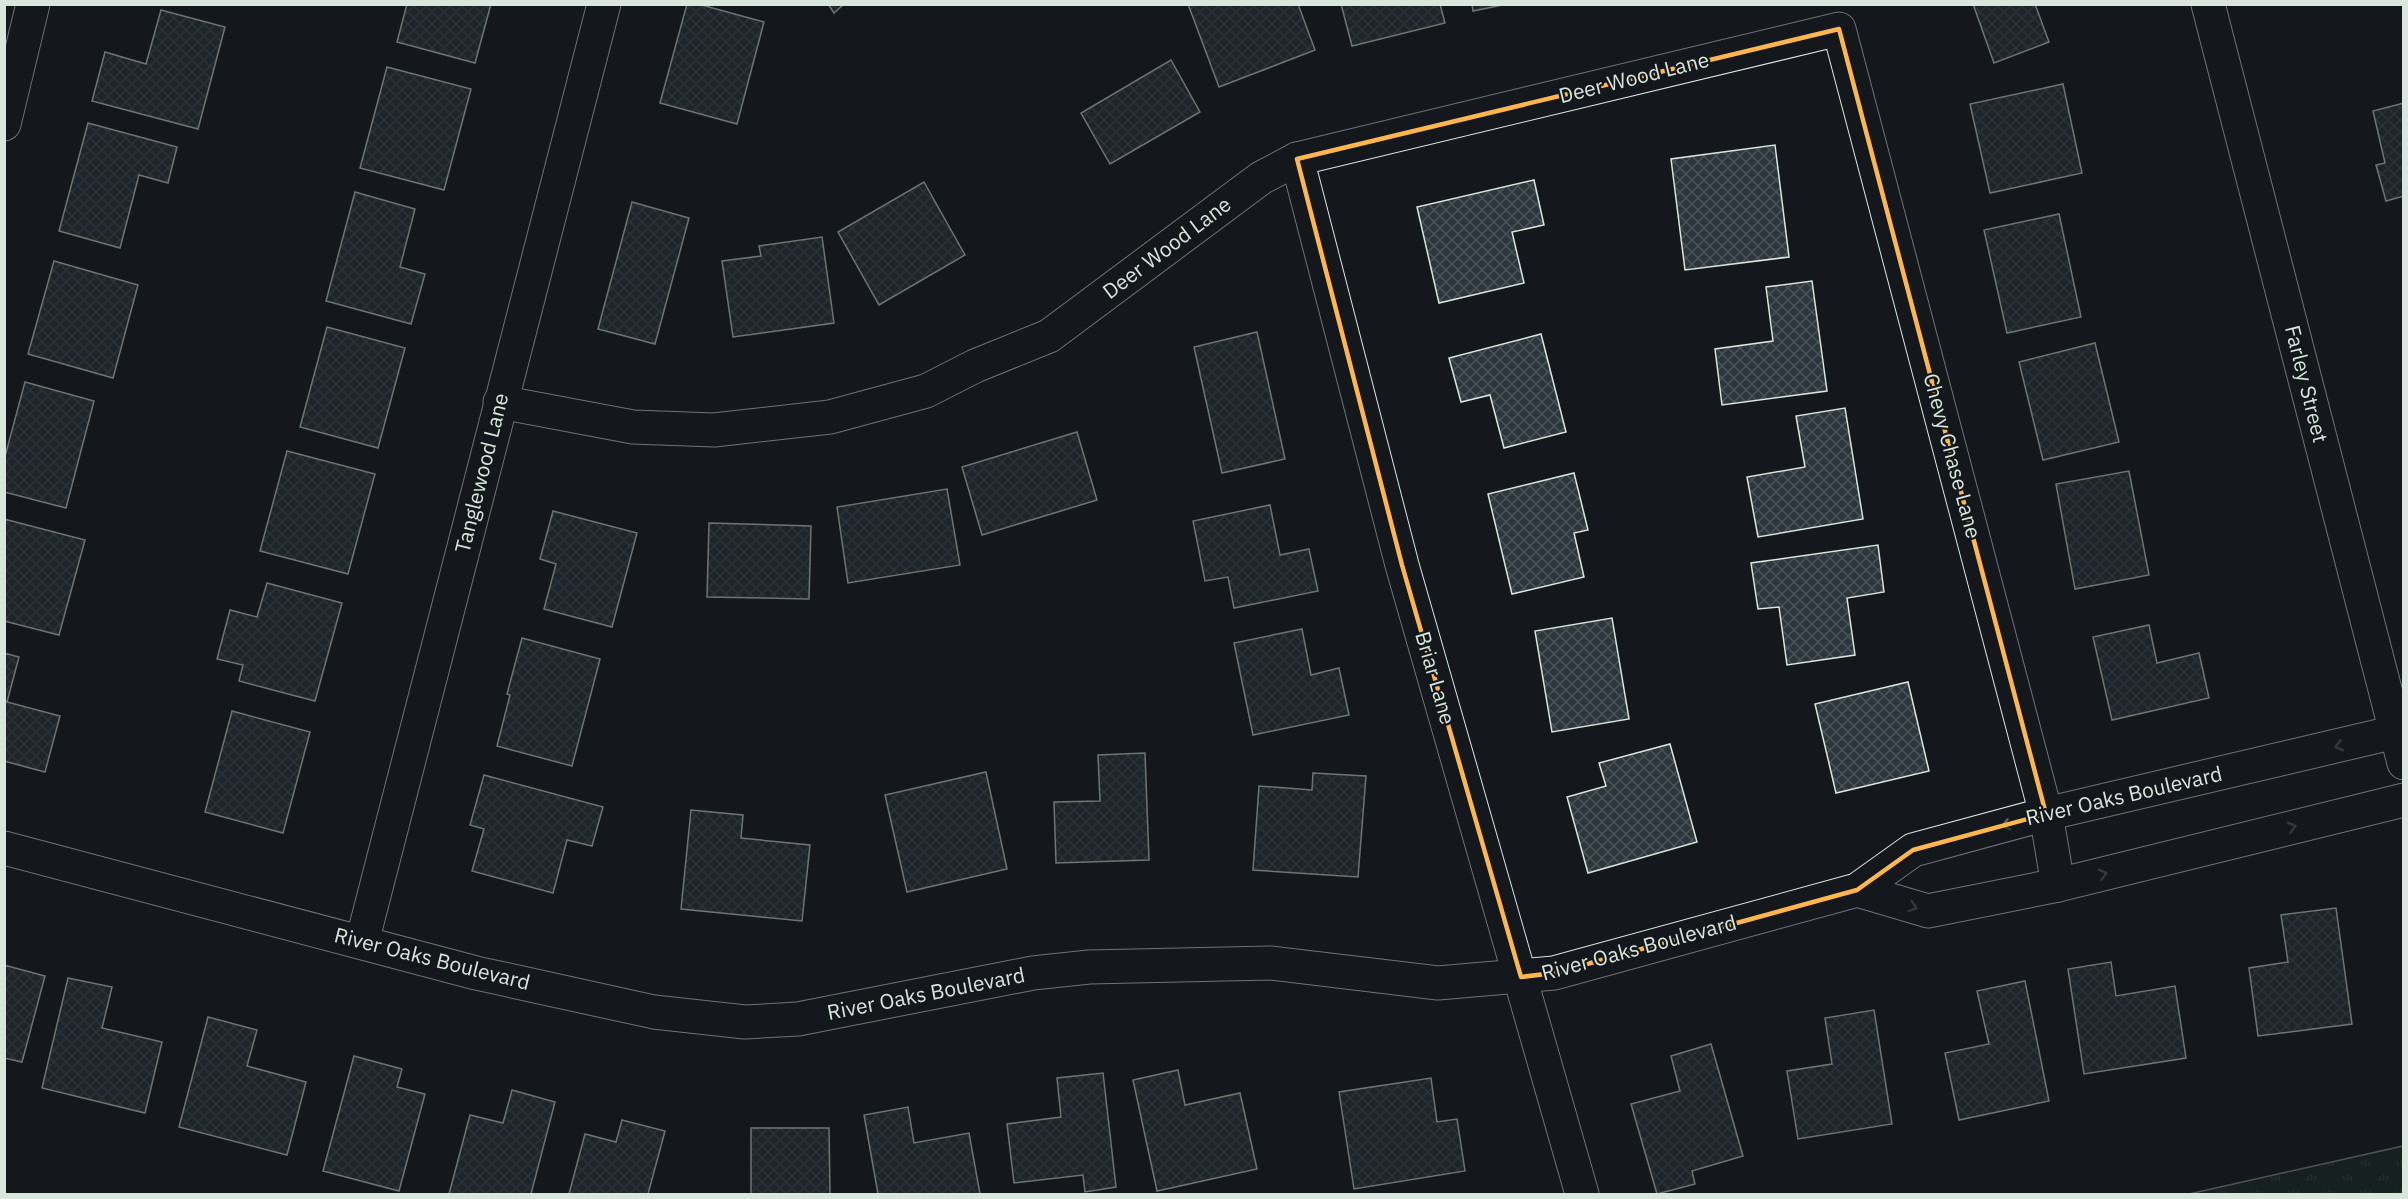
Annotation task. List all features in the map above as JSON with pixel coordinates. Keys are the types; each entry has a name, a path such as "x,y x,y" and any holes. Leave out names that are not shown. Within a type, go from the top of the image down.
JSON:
{"street":[{"path":"4,124 33,4"},
{"name":"Tanglewood Lane","path":"362,942 604,4"},
{"name":"Farley Street","path":"2208,4 2401,742"},
{"name":"Deer Wood Lane","path":"500,402 633,427 714,430 830,417 926,391 975,366 1049,336 1261,178 1297,159 1839,29"},
{"name":"Chevy Chase Lane","path":"1839,29 2046,814 2058,885"},
{"name":"Briar Lane","path":"1297,159 1402,565 1582,1194"},
{"name":"River Oaks Boulevard","path":"4,848 476,973 654,1012 745,1022 798,1019 1033,973 1089,967 1270,963 1438,983 1554,973 1857,890 1913,850 2046,814 2401,742"},
{"path":"1857,890 1928,911 2058,885 2403,800"}],"highlighted area":[{"path":"1839,29 2046,814 1913,850 1857,890 1554,973 1521,977 1402,565 1297,159"}],"green space":[{"path":"2403,1146 2403,1194 2189,1194"}],"building":[{"path":"407,4 491,4 475,63 397,42"},
{"path":"687,4 698,4 764,22 737,124 660,103"},
{"path":"828,4 844,4 834,13"},
{"path":"1188,4 1298,4 1315,50 1219,87"},
{"path":"1341,4 1440,4 1445,23 1352,46"},
{"path":"1472,4 1507,4 1473,11"},
{"path":"1973,4 2035,4 2049,42 1994,63"},
{"path":"161,10 225,27 198,129 92,101 105,52 146,64"},
{"path":"1171,60 1200,112 1110,164 1081,113"},
{"path":"387,67 471,89 444,190 360,168"},
{"path":"2063,84 2082,173 1990,193 1970,104"},
{"path":"2404,103 2404,196 2386,201 2376,165 2385,163 2373,111"},
{"path":"88,123 177,147 168,183 139,175 120,248 59,231"},
{"path":"1775,145 1789,257 1685,270 1671,159"},
{"path":"1534,180 1544,225 1512,232 1524,283 1439,303 1417,207"},
{"path":"924,182 965,255 879,305 838,232"},
{"path":"355,192 415,209 400,267 425,274 411,324 326,301"},
{"path":"632,202 689,218 655,344 598,329"},
{"path":"2059,214 2081,317 2007,333 1984,230"},
{"path":"822,237 834,323 733,337 722,261 761,256 759,246"},
{"path":"54,261 138,285 113,378 28,354"},
{"path":"1812,281 1827,391 1722,405 1715,349 1773,341 1766,287"},
{"path":"327,327 405,348 378,448 300,427"},
{"path":"1257,332 1285,459 1222,473 1194,347"},
{"path":"1541,334 1566,432 1504,448 1490,395 1461,402 1449,358"},
{"path":"2095,343 2119,442 2043,460 2019,362"},
{"path":"25,382 94,401 66,508 4,492 4,460"},
{"path":"1845,408 1863,519 1758,537 1747,477 1805,467 1796,416"},
{"path":"1077,432 1097,500 982,535 962,467"},
{"path":"287,451 375,474 348,574 260,551"},
{"path":"2129,471 2149,575 2075,589 2056,484"},
{"path":"1574,473 1588,530 1574,533 1584,577 1512,594 1488,494"},
{"path":"947,489 960,565 848,583 837,507"},
{"path":"1270,505 1280,555 1309,549 1318,591 1234,608 1228,577 1205,581 1193,521"},
{"path":"553,511 637,533 612,627 544,609 556,564 540,559"},
{"path":"4,519 85,540 59,635 4,621"},
{"path":"709,523 811,526 809,599 707,597"},
{"path":"1878,545 1884,592 1847,598 1855,655 1787,665 1779,607 1758,609 1751,563"},
{"path":"267,583 342,603 315,701 239,681 243,665 217,659 230,610 257,617"},
{"path":"1612,618 1629,719 1552,732 1535,631"},
{"path":"2149,625 2157,663 2199,653 2209,698 2112,720 2093,637"},
{"path":"1302,629 1311,675 1339,668 1349,715 1253,735 1234,643"},
{"path":"522,638 600,659 572,766 497,746 510,695 507,694"},
{"path":"4,653 19,657 7,702 60,716 45,772 4,761"},
{"path":"1908,682 1929,771 1836,793 1815,704"},
{"path":"232,711 310,732 283,833 205,812"},
{"path":"1670,744 1697,842 1588,873 1567,797 1606,786 1599,763"},
{"path":"1145,753 1149,860 1056,863 1054,802 1100,801 1098,755"},
{"path":"986,772 1007,869 907,892 885,795"},
{"path":"1313,773 1366,776 1358,877 1253,870 1259,786 1312,790"},
{"path":"484,775 603,807 592,846 567,840 553,893 472,871 484,829 470,825"},
{"path":"691,810 743,815 741,838 810,845 802,921 681,909"},
{"path":"2336,908 2352,1024 2258,1036 2249,968 2288,962 2281,915"},
{"path":"2111,962 2116,996 2175,986 2186,1058 2084,1074 2068,969"},
{"path":"4,965 45,976 22,1062 4,1058"},
{"path":"68,978 112,987 102,1028 162,1042 145,1113 42,1088"},
{"path":"2025,981 2049,1101 1959,1120 1945,1053 1989,1044 1977,991"},
{"path":"1874,1010 1892,1124 1798,1139 1787,1071 1832,1064 1825,1018"},
{"path":"208,1017 257,1030 247,1066 306,1082 287,1155 179,1127"},
{"path":"1711,1044 1743,1156 1692,1171 1695,1184 1657,1194 1631,1104 1680,1091 1671,1056"},
{"path":"354,1056 402,1069 397,1087 425,1094 399,1191 323,1171"},
{"path":"1178,1070 1185,1105 1240,1093 1257,1169 1157,1191 1133,1080"},
{"path":"1103,1073 1116,1187 1085,1192 1083,1175 1014,1183 1007,1124 1061,1117 1057,1078"},
{"path":"1431,1078 1437,1122 1457,1119 1465,1171 1354,1189 1339,1092"},
{"path":"512,1090 555,1102 531,1194 449,1194 470,1115 503,1123"},
{"path":"908,1107 914,1143 969,1133 980,1194 878,1194 864,1115"},
{"path":"622,1120 665,1131 648,1194 569,1194 585,1134 616,1142"},
{"path":"751,1128 829,1128 830,1194 751,1194"}]}
